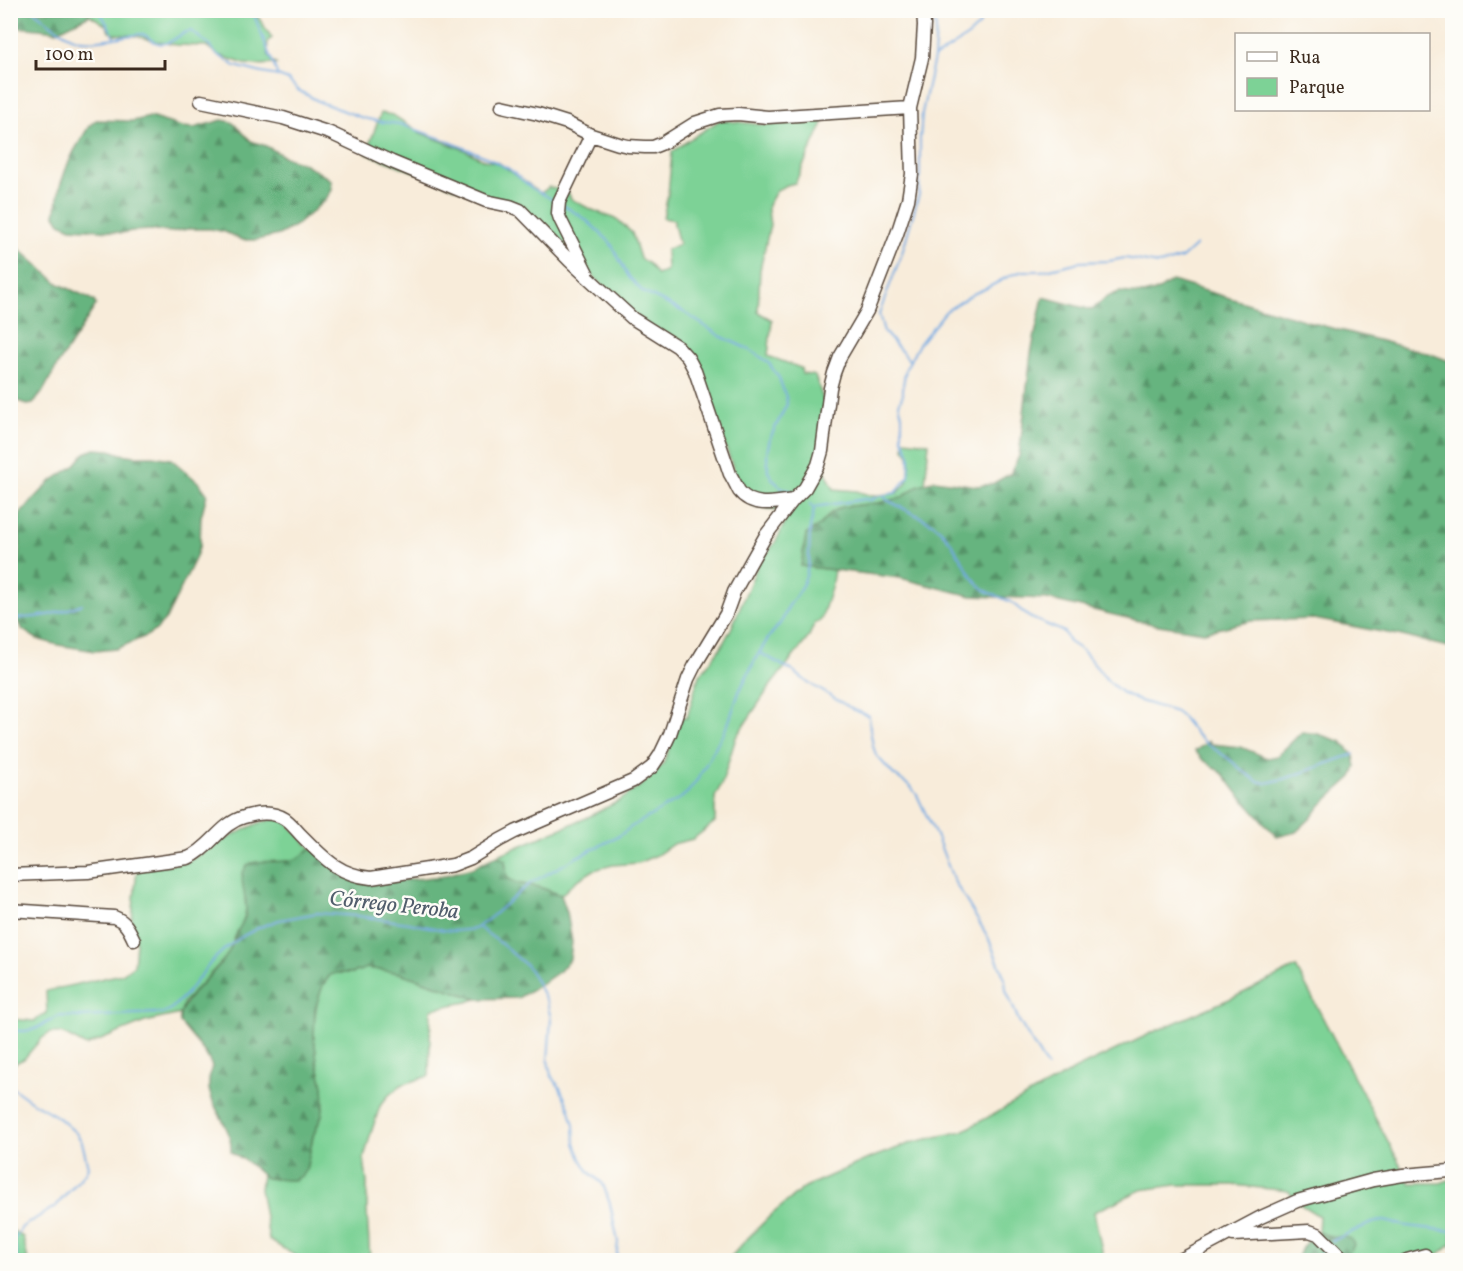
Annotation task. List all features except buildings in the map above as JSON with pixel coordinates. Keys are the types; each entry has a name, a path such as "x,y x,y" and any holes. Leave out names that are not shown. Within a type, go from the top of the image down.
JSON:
{"street":[{"path":"10,875 88,873 188,858 199,853 222,830 240,817 257,813 274,814 285,819 323,858 346,873 359,877 371,878 453,865 471,858 515,832 633,781 651,767 660,755 670,734 688,679 726,614 734,592 766,535 804,488 818,465 834,373 840,357 867,311 908,200 912,174 910,108 922,58 923,10"},
{"path":"201,101 283,118 330,133 392,162 486,201 520,210 570,261 632,318 678,347 688,358 695,370 730,474 739,490 748,499 758,502 772,504 793,500"},
{"path":"502,106 567,123 591,135 628,146 653,147 695,123 720,115 768,117 910,108"},
{"path":"588,277 558,213 559,202 591,135"},
{"path":"10,910 114,917 125,923 134,939"},
{"path":"1180,1260 1261,1217 1297,1202 1372,1180 1450,1171"},
{"path":"1229,1235 1301,1230 1314,1232 1344,1260"},
{"path":"1407,1260 1425,1255"}],"green space":[{"path":"10,11 87,11 90,15 57,31 11,27"},
{"path":"87,11 254,11 272,38 268,41 268,51 276,64 245,64 218,55 206,46 176,45 137,36 115,34 109,32 107,26"},
{"path":"381,113 393,115 421,133 484,160 499,163 541,193 549,187 568,192 571,199 618,220 632,233 640,258 650,265 657,275 667,270 666,250 679,244 674,220 663,218 672,152 720,120 765,125 824,121 795,183 777,190 768,205 770,225 760,270 758,312 772,320 768,356 801,368 802,374 815,376 826,407 828,439 825,470 834,489 857,491 871,496 897,493 906,484 909,475 910,463 909,455 904,449 905,440 929,443 925,484 917,486 901,498 842,507 832,512 806,535 801,566 834,570 821,620 815,623 808,638 771,685 736,737 722,783 715,797 715,822 693,839 673,844 657,855 638,863 613,865 594,870 576,881 561,895 539,887 516,883 507,878 505,860 496,856 586,818 619,801 647,781 663,764 682,717 687,718 698,678 721,647 731,629 761,557 773,546 785,522 782,512 754,506 742,493 693,356 660,337 525,215 366,153"},
{"path":"150,117 182,127 194,128 222,120 232,122 251,141 303,163 331,180 332,190 325,200 298,224 279,235 256,240 242,240 225,232 211,229 122,233 71,228 60,223 55,215 60,186 74,151 89,126 96,120 133,121"},
{"path":"10,241 59,284 87,297 96,305 42,393 33,404 27,405 11,397"},
{"path":"1172,281 1324,326 1431,354 1452,362 1452,648 1314,619 1251,621 1204,632 1152,624 1047,599 971,596 900,578 801,566 806,535 832,512 842,507 901,498 917,486 935,480 977,486 992,484 1010,474 1019,456 1031,353 1043,297 1092,310 1105,298 1119,292 1143,294 1159,290"},
{"path":"95,449 171,459 199,483 207,494 201,517 200,545 166,619 156,630 146,636 116,649 95,651 37,639 23,630 11,612 11,582 18,563 20,514 50,482 74,466 85,453"},
{"path":"1302,732 1318,734 1342,742 1354,756 1356,767 1352,777 1296,832 1277,837 1223,774 1195,751 1209,741 1211,744 1241,747 1267,758 1277,756"},
{"path":"274,819 285,820 311,848 295,860 263,862 245,899 246,909 243,923 228,955 184,1002 180,1014 145,1022 86,1046 62,1033 50,1033 41,1039 24,1059 11,1065 11,1019 34,1021 47,1013 46,991 122,974 134,965 136,943 131,929 137,869 187,862 235,834"},
{"path":"311,848 367,880 387,882 442,876 472,868 496,856 505,860 507,878 516,883 539,887 561,895 567,912 572,942 570,959 560,971 518,998 477,999 400,973 367,968 353,973 330,975 323,985 315,1009 314,1037 324,1103 322,1115 313,1136 306,1170 294,1180 266,1178 231,1152 229,1135 209,1089 212,1066 205,1053 180,1023 180,1014 190,996 223,961 244,920 246,906 242,880 247,866 256,862 290,861 300,857"},
{"path":"1296,967 1410,1183 1440,1183 1452,1179 1452,1246 1450,1245 1431,1260 1340,1260 1342,1236 1334,1238 1318,1232 1319,1216 1301,1205 1288,1191 1234,1185 1176,1185 1141,1190 1094,1212 1104,1260 728,1260 771,1215 805,1187 868,1159 914,1142 963,1131 1076,1069"},
{"path":"367,968 400,973 477,999 431,1009 429,1076 401,1085 380,1106 364,1158 370,1260 309,1260 296,1256 269,1240 260,1189 262,1174 266,1178 294,1180 306,1170 313,1136 322,1115 323,1086 314,1037 318,996 330,975 353,973"},
{"path":"10,1229 23,1237 28,1260 11,1260"},
{"path":"1318,1232 1334,1238 1342,1236 1351,1239 1354,1245 1349,1253 1342,1256 1340,1260 1295,1260 1308,1240 1317,1236"}],"waterway":[{"path":"33,10 65,34 84,40 143,34 160,44 170,42 191,31 208,44 215,53 235,66 288,80 298,90 320,102 363,118 400,124 484,156 509,169 532,188 555,201"},
{"path":"99,10 114,36"},
{"path":"252,10 278,76"},
{"path":"910,361 884,332 879,314 902,253 919,194 922,113 934,58 936,29 933,10"},
{"path":"934,58 979,26 984,10"},
{"path":"563,205 585,219 610,242 629,277 643,292 682,311 720,336 750,350 768,362 779,378 787,404 770,438 767,453 768,471 781,487 794,492"},
{"path":"814,507 871,500 895,493 909,476 910,455 902,437 902,415 899,404 903,394 906,368 919,344 946,311 973,294 1023,271 1041,271 1080,262 1125,258 1158,264 1165,263 1182,258 1196,245"},
{"path":"884,496 887,500 934,524 950,541 971,575 988,592 1011,602 1029,617 1064,632 1069,642 1083,651 1108,681 1121,692 1137,700 1176,712 1207,744 1257,781 1266,783 1284,779 1354,754"},
{"name":"Córrego Peroba","path":"10,1031 35,1029 59,1016 161,1014 170,1010 187,993 212,961 227,947 260,927 279,920 317,913 358,916 444,930 475,929 531,883 619,836 681,798 699,777 728,724 739,692 756,658 800,590 809,560 810,528 814,509 810,504"},
{"path":"10,618 47,615 82,604"},
{"path":"760,653 854,710 869,716 876,755 917,795 954,881 988,937 1019,1021 1047,1067"},
{"path":"478,927 527,966 547,1002 551,1019 548,1061 551,1075 570,1110 575,1143 581,1159 589,1172 603,1184 618,1242 616,1260"},
{"path":"10,1086 58,1117 76,1133 82,1142 88,1167 56,1206 22,1227 14,1240 17,1260"},
{"path":"1332,1241 1378,1221 1452,1231"},
{"path":"1316,1260 1325,1247"}]}
